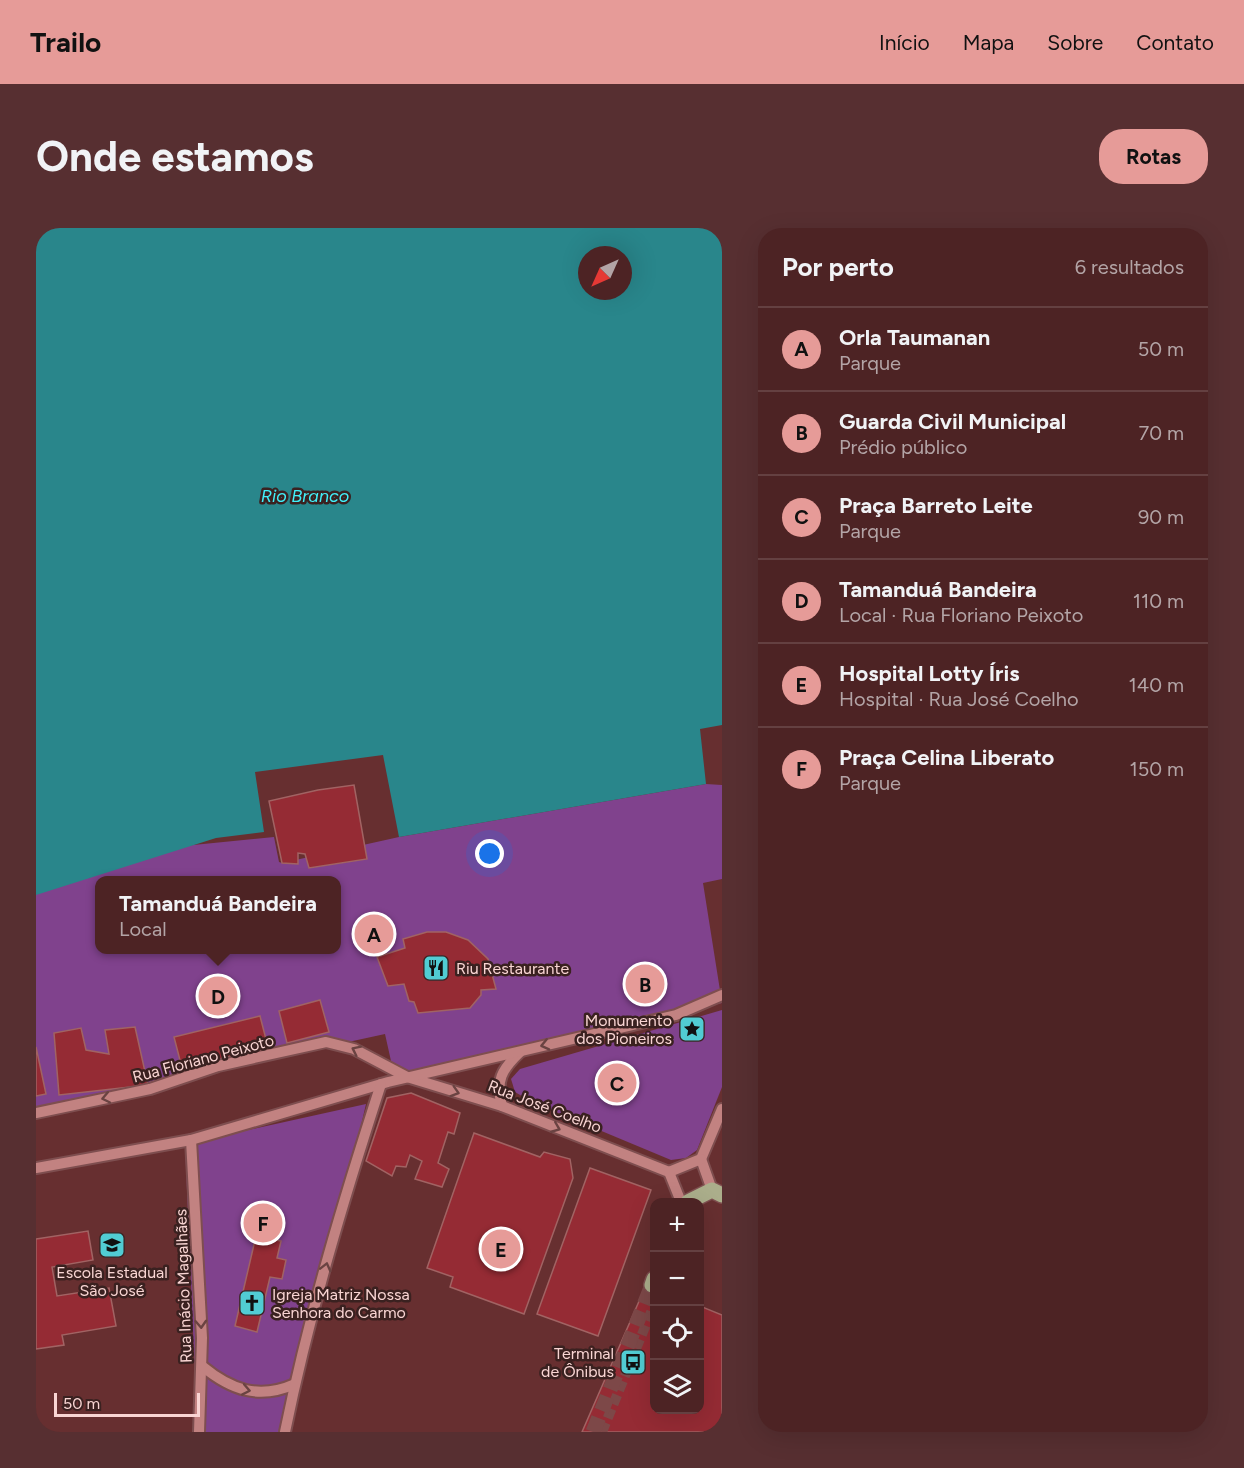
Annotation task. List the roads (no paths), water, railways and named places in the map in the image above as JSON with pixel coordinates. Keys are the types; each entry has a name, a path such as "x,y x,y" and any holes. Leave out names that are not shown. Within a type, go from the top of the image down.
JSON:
{"street":[{"path":"36,1168 191,1140 407,1077 676,1015 722,995"},
{"name":"Rua Floriano Peixoto","path":"36,1113 150,1089 218,1066 326,1042 354,1049 407,1077"},
{"path":"502,1106 498,1086 500,1077 520,1051"},
{"name":"Rua José Coelho","path":"407,1077 502,1106 669,1172"},
{"path":"285,1432 295,1384 334,1236 381,1084"},
{"path":"703,1197 701,1159 722,1109"},
{"name":"Rua Inácio Magalhães","path":"191,1140 202,1366 199,1432"},
{"path":"679,1198 669,1172 701,1159"},
{"path":"202,1366 218,1379 240,1390 263,1393 295,1384"}],"water":[{"name":"Rio Branco","path":"36,228 722,228 722,725 700,729 706,784 399,837 383,755 255,772 264,832 216,838 36,895"}],"tunnel":[{"path":"593,1432 650,1290"},
{"path":"602,1432 654,1306"}],"place":[{"name":"Orla Taumanan","path":"374,934"},
{"name":"Riu Restaurante","path":"436,968"},
{"name":"Guarda Civil Municipal","path":"645,984"},
{"name":"Tamanduá Bandeira","path":"218,996"},
{"name":"Monumento dos Pioneiros","path":"692,1029"},
{"name":"Praça Barreto Leite","path":"617,1083"},
{"name":"Praça Celina Liberato","path":"263,1223"},
{"name":"Escola Estadual São José","path":"112,1245"},
{"name":"Hospital Lotty Íris","path":"501,1249"},
{"name":"Igreja Matriz Nossa Senhora do Carmo","path":"252,1303"},
{"name":"Terminal de Ônibus","path":"633,1362"}]}
